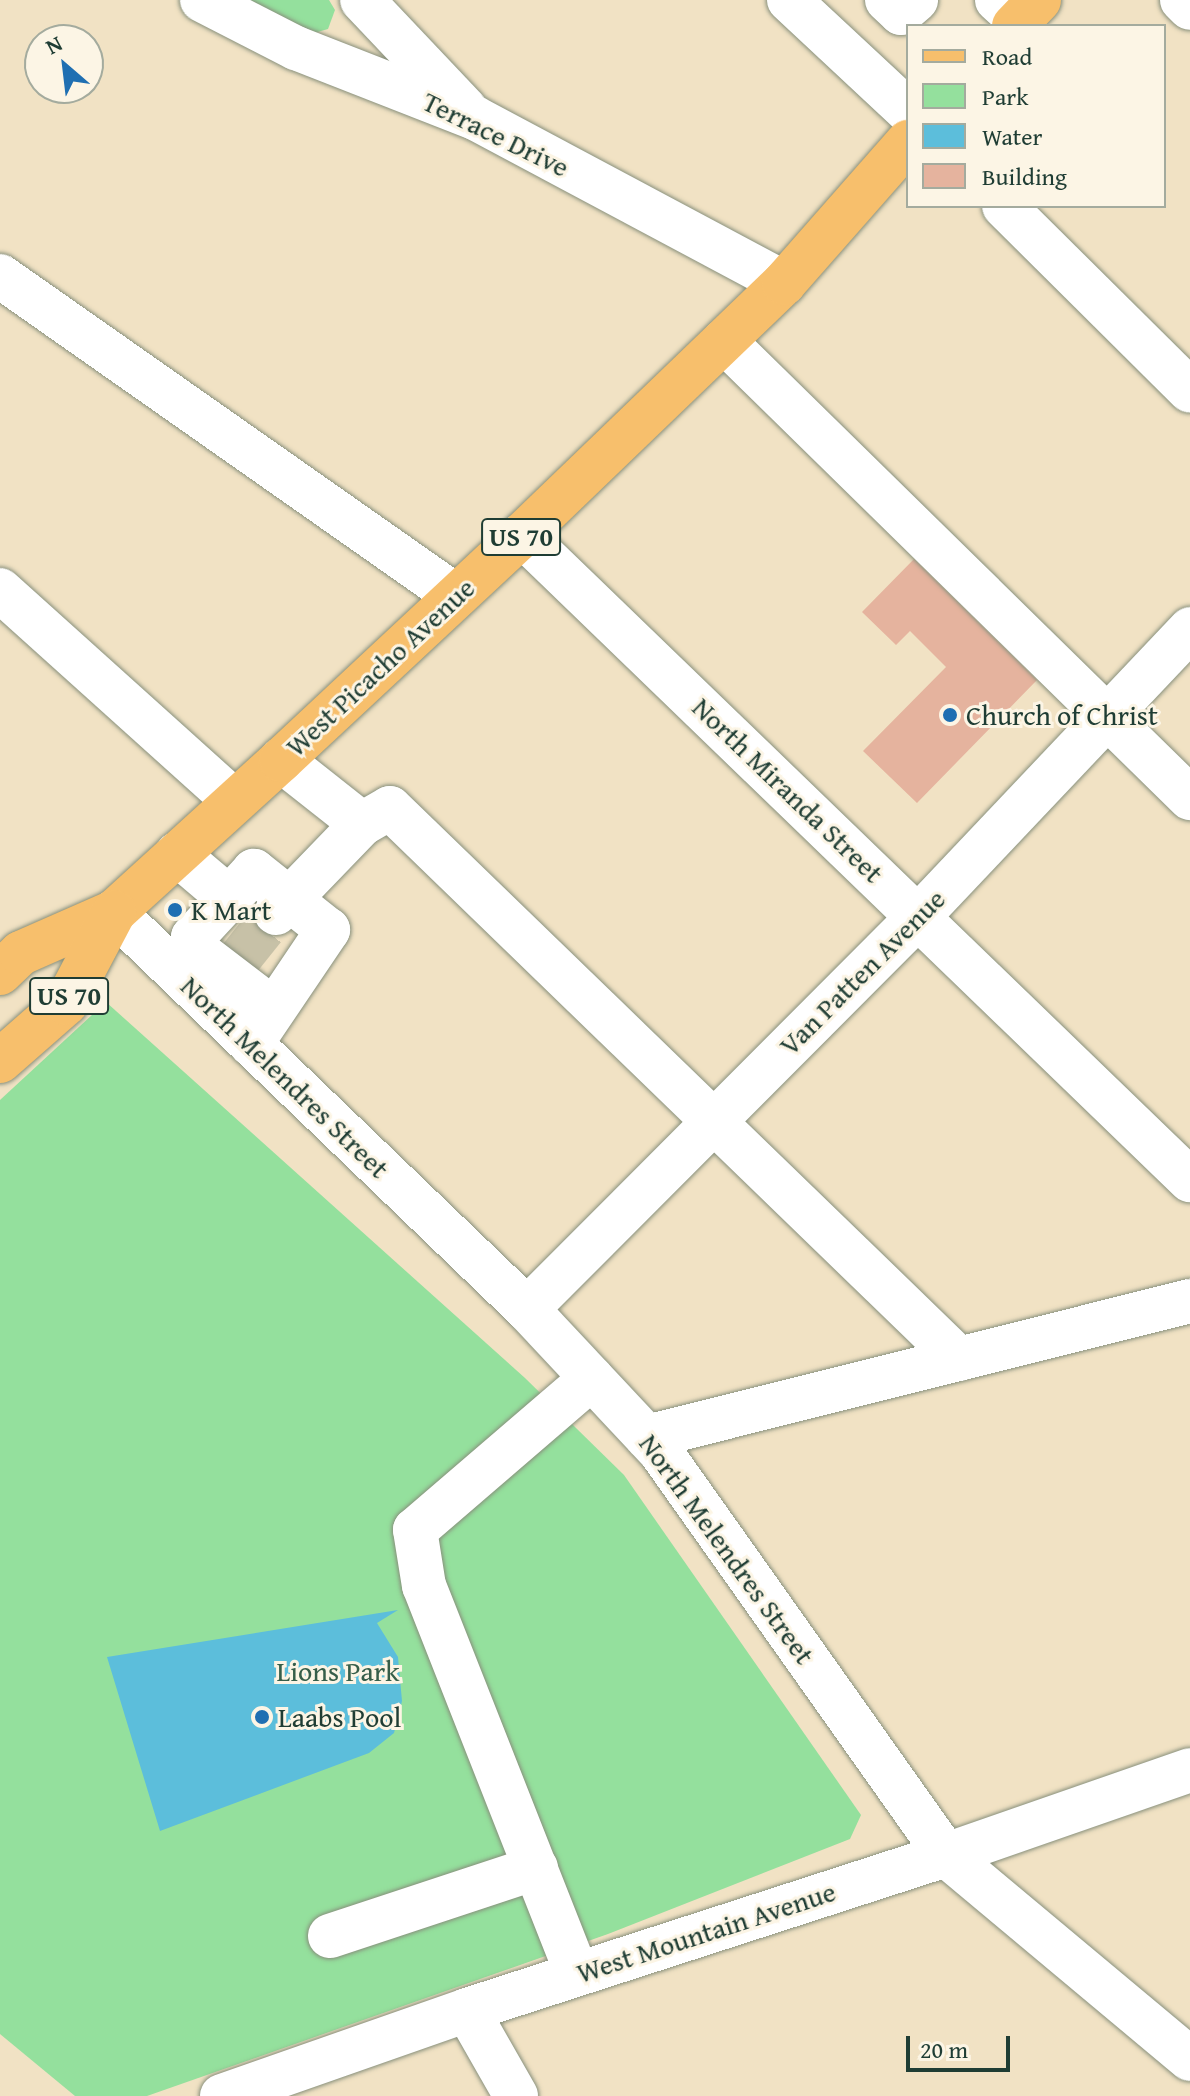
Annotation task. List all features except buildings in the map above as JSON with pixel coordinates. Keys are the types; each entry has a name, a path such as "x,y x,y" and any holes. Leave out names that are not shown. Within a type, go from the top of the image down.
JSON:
{"main road":[{"name":"West Picacho Avenue","path":"0,973 21,953 114,912 281,760 522,535 784,283 906,144"},
{"name":"West Picacho Avenue","path":"0,1061 66,1003 114,912"}],"street":[{"name":"Terrace Drive","path":"202,0 296,48 475,118 784,283"},
{"path":"362,0 475,118"},
{"path":"887,0 901,13 916,0"},
{"path":"1182,0 1190,8"},
{"path":"806,5 906,109"},
{"path":"1006,208 1190,391"},
{"path":"0,276 456,596"},
{"path":"724,341 1190,798"},
{"name":"North Miranda Street","path":"522,535 1190,1180"},
{"path":"4,599 234,801"},
{"name":"Van Patten Avenue","path":"527,1309 919,916 1190,629"},
{"path":"281,760 362,824"},
{"path":"282,906 362,824 390,808 959,1359"},
{"path":"177,854 229,898"},
{"path":"224,979 201,954 193,937 254,871 282,906 328,930 262,1026"},
{"name":"North Melendres Street","path":"114,912 224,979 262,1026 647,1437 946,1855 1190,2059"},
{"path":"647,1437 1190,1301"},
{"path":"577,1974 424,1586 415,1530 592,1378"},
{"name":"West Mountain Avenue","path":"222,2096 467,2010 946,1855 1190,1770"},
{"path":"330,1936 536,1868"},
{"path":"467,2010 516,2096"}],"green space":[{"path":"241,0 329,0 335,10 328,29 307,35"},
{"name":"Lions Park","path":"106,1002 525,1378 624,1475 861,1815 850,1839 608,1934 147,2096 75,2096 0,2034 0,1100"}],"water":[{"name":"Laabs Pool","path":"398,1610 377,1623 398,1657 402,1701 394,1733 369,1753 160,1831 107,1657"}],"tunnel":[{"path":"236,963 276,913"}],"place":[{"name":"Church of Christ","path":"950,715"},
{"name":"K Mart","path":"175,910"},
{"name":"Laabs Pool","path":"262,1717"}]}
